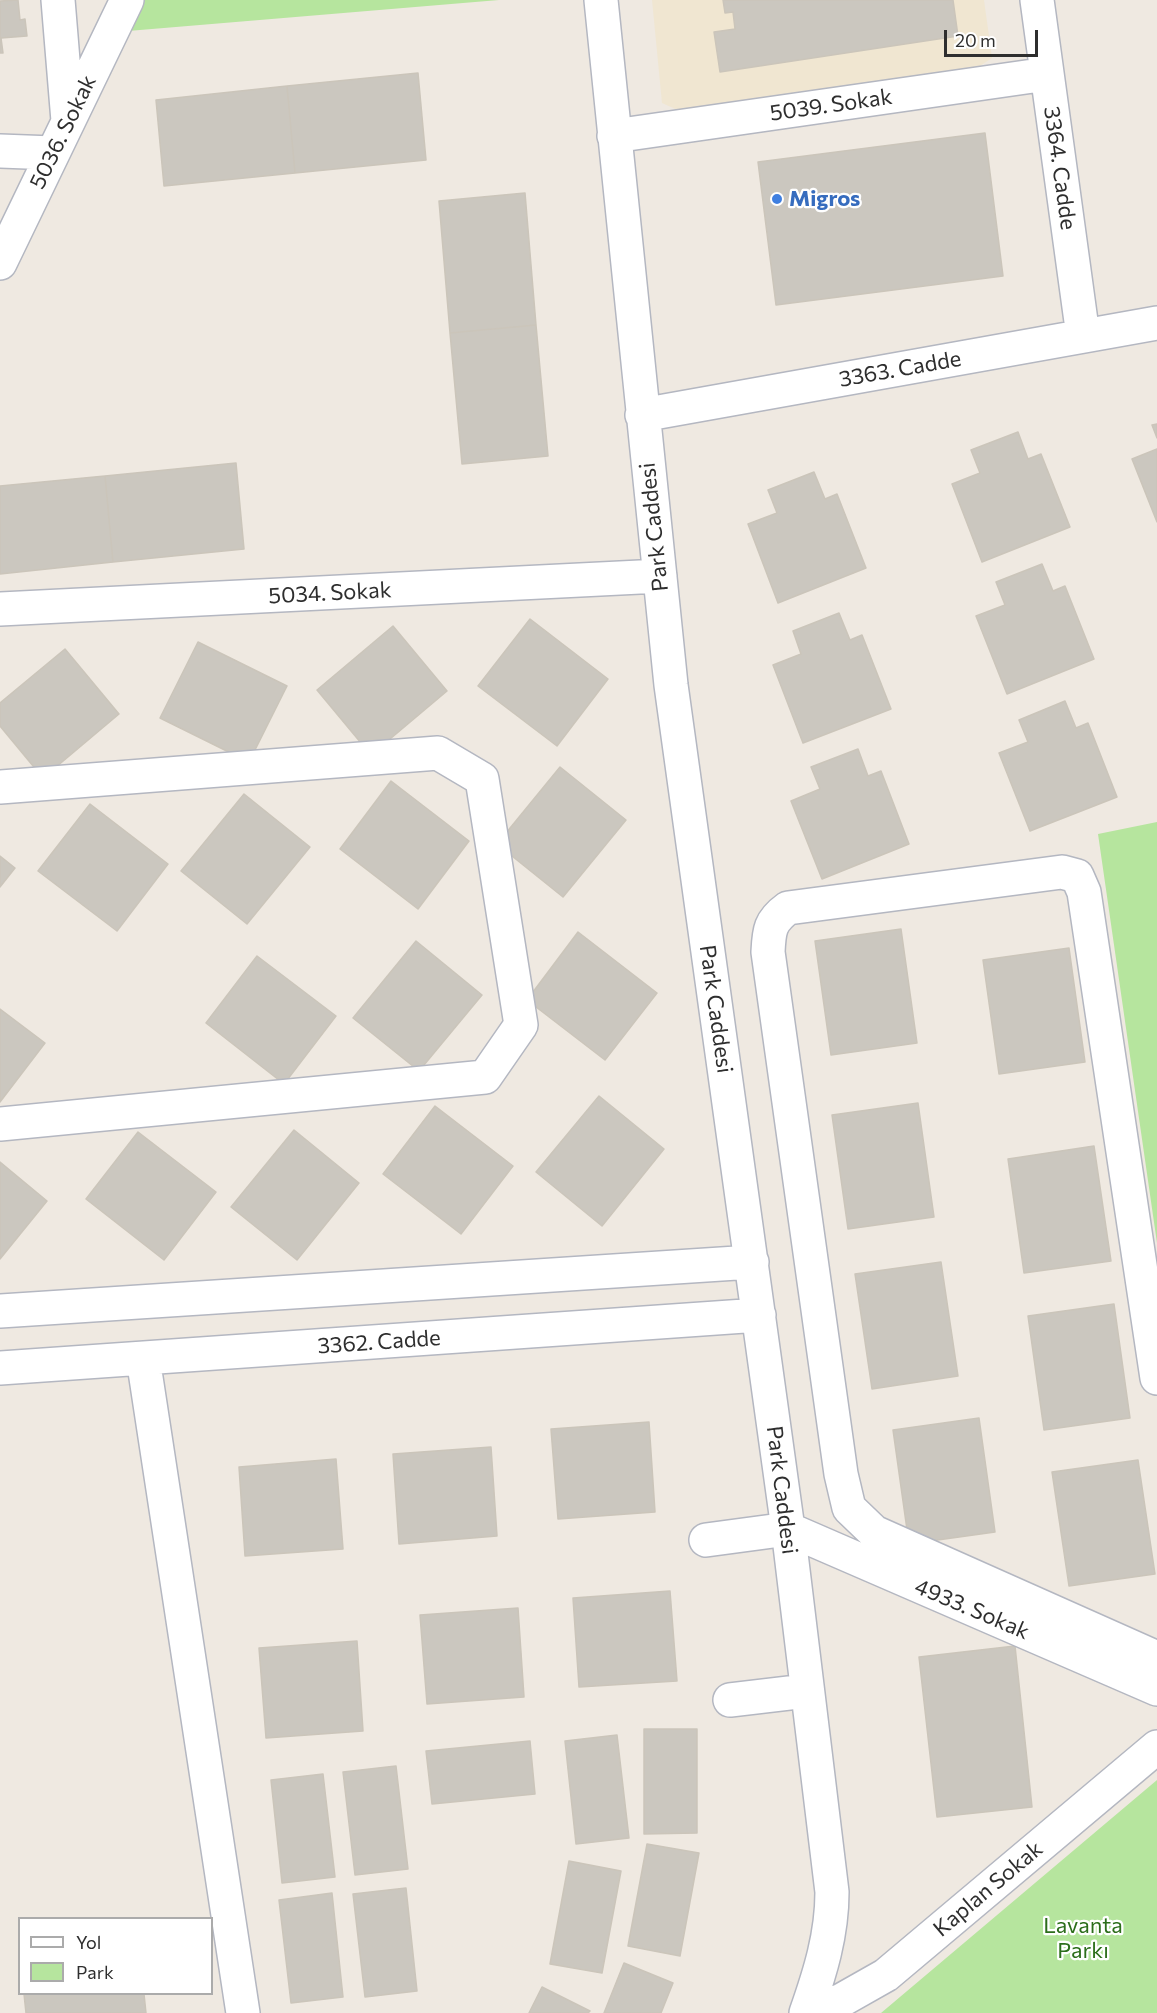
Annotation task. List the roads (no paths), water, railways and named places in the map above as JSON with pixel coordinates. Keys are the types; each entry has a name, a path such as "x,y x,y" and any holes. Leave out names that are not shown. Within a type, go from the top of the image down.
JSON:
{"street":[{"path":"58,0 68,122"},
{"name":"5036. Sokak","path":"0,263 127,0"},
{"name":"Park Caddesi","path":"600,0 642,415 675,709 788,1529 832,1892 830,1929 822,1965 807,2012"},
{"name":"3364. Cadde","path":"1037,0 1083,336"},
{"name":"5039. Sokak","path":"614,136 1047,74"},
{"path":"0,151 53,153"},
{"name":"3363. Cadde","path":"642,415 1157,323"},
{"name":"5034. Sokak","path":"0,609 660,576"},
{"path":"0,786 438,753 482,780 521,1025 485,1077 0,1124"},
{"path":"1156,1677 874,1533 849,1508 841,1474 768,952 769,935 776,917 788,908 1062,872 1077,876 1084,892 1157,1378"},
{"path":"0,1311 752,1262"},
{"name":"3362. Cadde","path":"0,1368 759,1315"},
{"path":"143,1358 243,2013"},
{"path":"706,1539 788,1529"},
{"name":"4933. Sokak","path":"788,1529 1156,1677"},
{"path":"730,1700 807,1691"},
{"name":"Kaplan Sokak","path":"807,2012 840,2001 886,1975 1157,1747"}],"place":[{"name":"Migros","path":"777,199"}],"park label":[{"name":"Lavanta Parkı","path":"1083,1938"}]}
